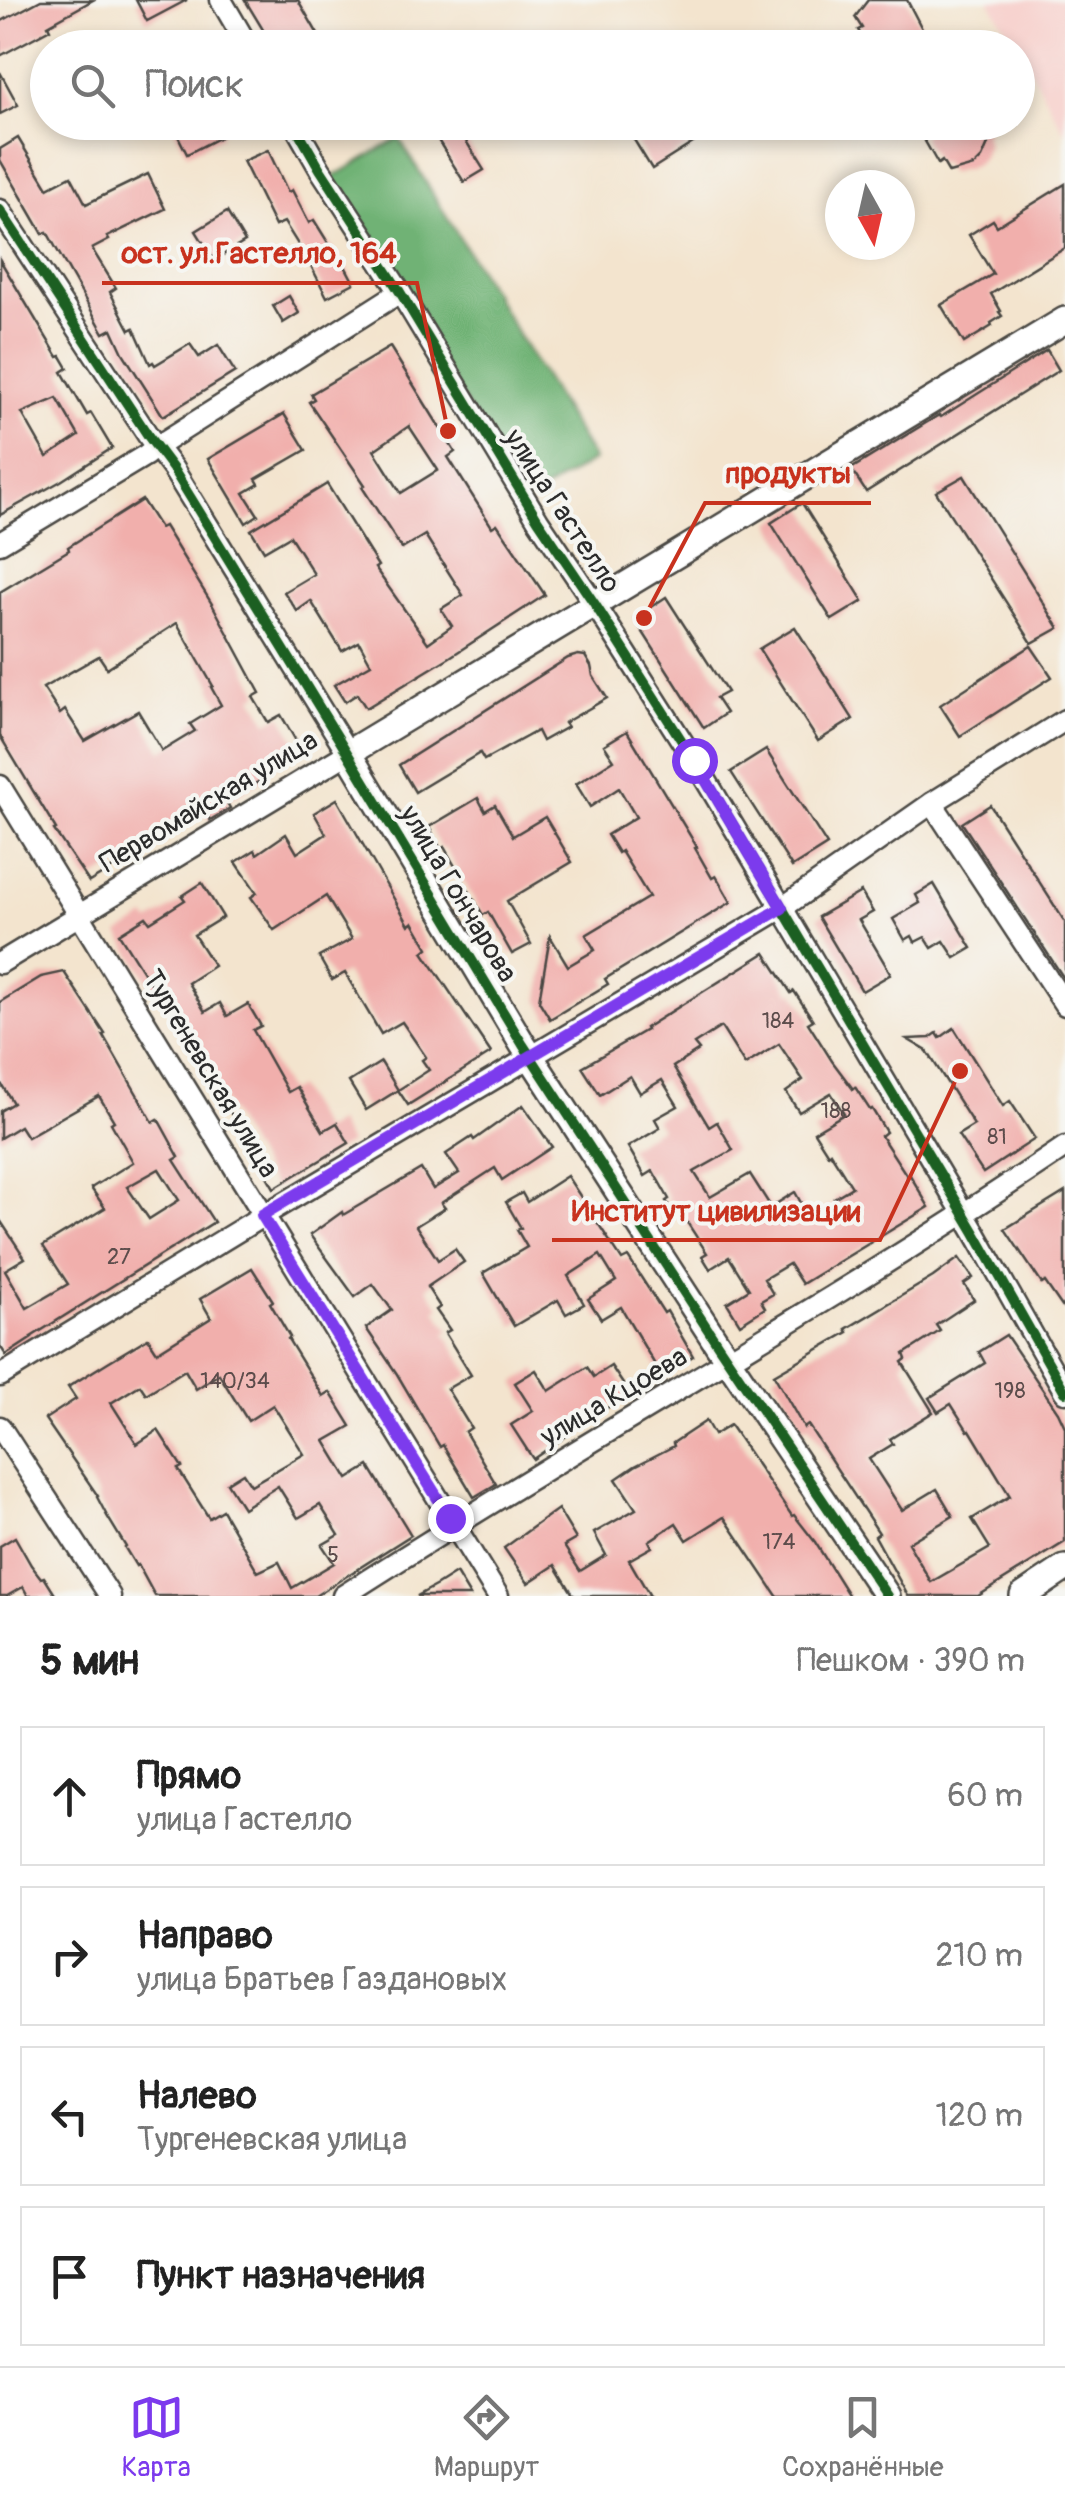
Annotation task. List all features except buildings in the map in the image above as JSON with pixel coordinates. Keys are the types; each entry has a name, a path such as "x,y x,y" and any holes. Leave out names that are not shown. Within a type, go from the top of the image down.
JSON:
{"street":[{"path":"221,0 238,30"},
{"name":"улица Гастелло","path":"303,140 538,520 694,760 1065,1392"},
{"name":"улица Гончарова","path":"0,210 173,469 531,1057 887,1596"},
{"path":"0,543 146,456 400,292"},
{"name":"Первомайская улица","path":"0,963 1065,320"},
{"path":"0,1376 262,1215 782,908 932,803 1065,720"},
{"name":"Тургеневская улица","path":"0,786 498,1596"},
{"path":"932,803 1065,1005"},
{"name":"улица Кцоева","path":"343,1596 454,1524 964,1215 1065,1147"},
{"path":"0,1427 110,1596"},
{"path":"1023,1596 1065,1568"}],"shaded area":[{"path":"989,0 1065,0 1065,133 1035,79 1035,30 1007,30"}],"green space":[{"path":"400,140 594,460 525,501 330,179"}],"cycle path":[{"path":"303,140 538,520 694,760 974,1231 1065,1392"},
{"path":"0,210 173,469 523,1045 887,1596"}],"place":[{"name":"ост. ул.Гастелло, 164","path":"448,431"},
{"name":"продукты","path":"644,618"},
{"name":"Институт цивилизации","path":"960,1071"}],"route":[{"path":"450,1518 262,1215 782,908 694,760"}]}
